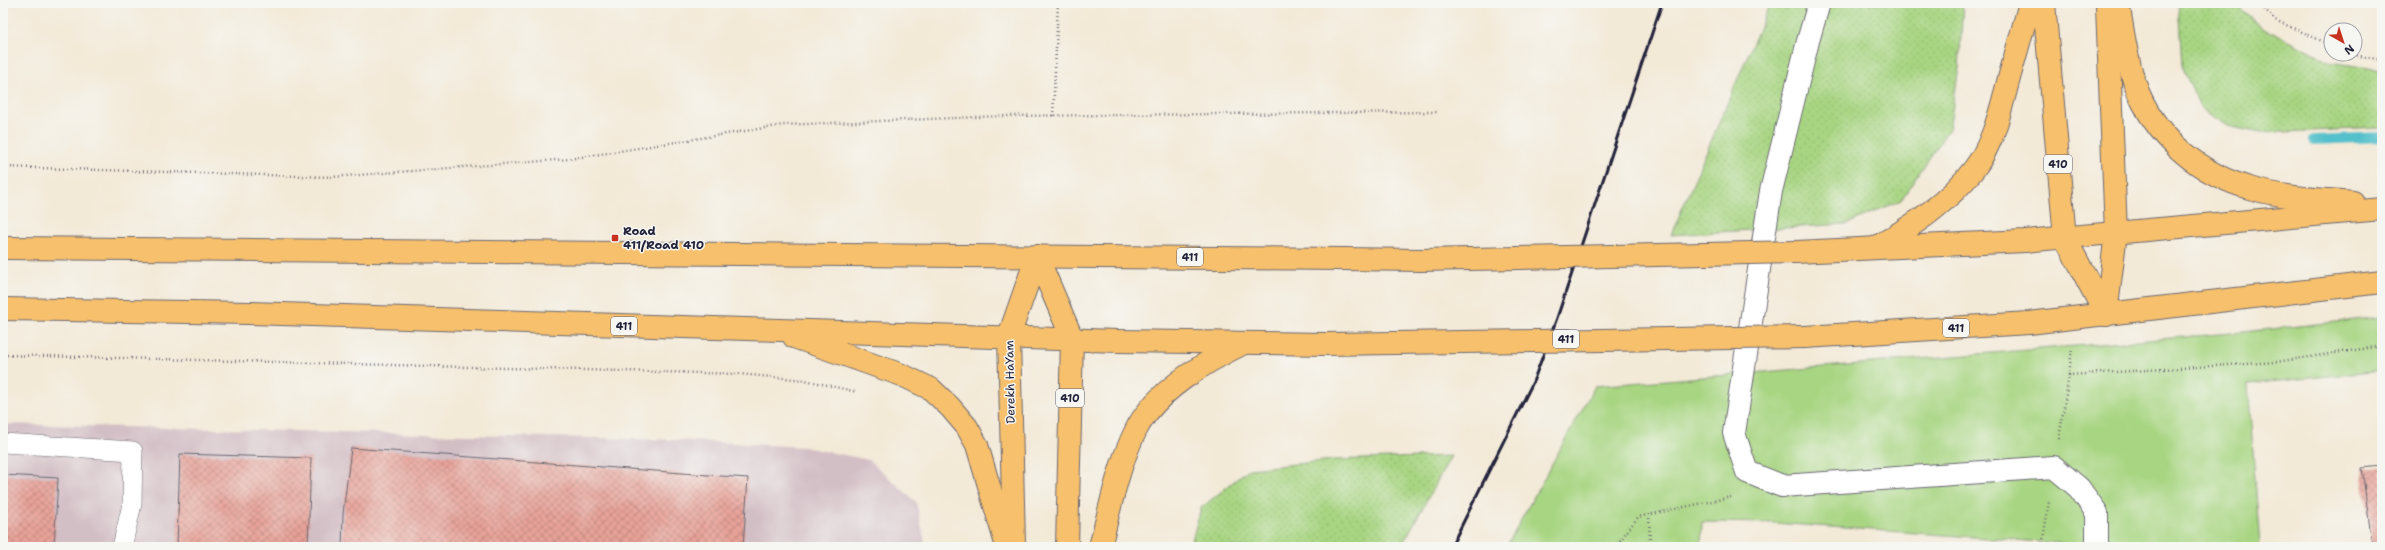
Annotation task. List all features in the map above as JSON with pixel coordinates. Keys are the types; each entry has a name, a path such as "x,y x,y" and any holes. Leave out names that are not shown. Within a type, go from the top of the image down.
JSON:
{"main road":[{"path":"1874,248 1929,213 1960,186 1974,168 1987,146 2001,111 2030,3"},
{"name":"410","path":"2044,3 2065,238 2106,315"},
{"path":"2106,315 2116,233 2107,3"},
{"path":"2118,3 2136,84 2154,118 2183,154 2206,171 2228,181 2254,190 2382,205"},
{"name":"411","path":"3,248 1421,260 1796,252 2065,238 2382,209"},
{"name":"410","path":"1037,256 1072,338 1066,547"},
{"name":"Derekh HaYam","path":"1014,547 1009,336 1037,256"},
{"name":"411","path":"3,309 258,313 776,330 1326,344 1805,337 2029,323 2382,282"},
{"path":"776,330 902,376 931,389 950,407 967,427 977,445 1007,547"},
{"path":"1100,547 1116,488 1137,429 1149,411 1168,392 1192,373 1218,355 1244,343"}],"street":[{"path":"1819,3 1808,40 1771,192 1734,433 1747,472 1782,486 2054,467 2079,488 2097,513 2097,547"}],"lane":[{"path":"3,442 133,451 132,504 122,547"}],"path":[{"path":"1053,116 1058,3"},
{"path":"2259,3 2275,20 2323,41"},
{"path":"2363,57 2382,60"},
{"path":"3,167 332,177 569,159 783,125 1053,116 1439,112"},
{"path":"2042,547 2069,375 2276,362 2382,346"},
{"path":"3,355 739,374 805,380 859,392"},
{"path":"1615,547 1638,517 1649,513 1735,496"},
{"path":"1649,513 1650,547"}],"shaded area":[{"path":"3,424 678,440 804,447 869,460 916,502 926,547 3,547"}],"green space":[{"path":"1770,3 1963,3 1959,68 1949,129 1901,200 1847,224 1671,235"},
{"path":"2178,3 2234,3 2263,28 2323,58 2323,62 2382,70 2382,128 2260,133 2228,126 2200,108 2182,66"},
{"path":"2382,317 2382,371 2248,384 2260,547 2114,547 1774,523 1702,522 1701,547 1506,547 1595,386 2243,332"},
{"path":"1451,456 1401,547 1190,547 1201,508 1249,469 1333,460"}],"building":[{"path":"351,448 748,478 743,547 342,547 343,514"},
{"path":"180,454 311,458 308,547 177,547"},
{"path":"2382,466 2382,543 2372,544 2362,468"},
{"path":"3,475 58,478 54,547 3,547"}],"waterway":[{"path":"2314,140 2382,137"}],"railway":[{"path":"1451,547 1533,382 1557,318 1662,3"}],"place":[{"name":"Road 411/Road 410","path":"615,238"}]}
